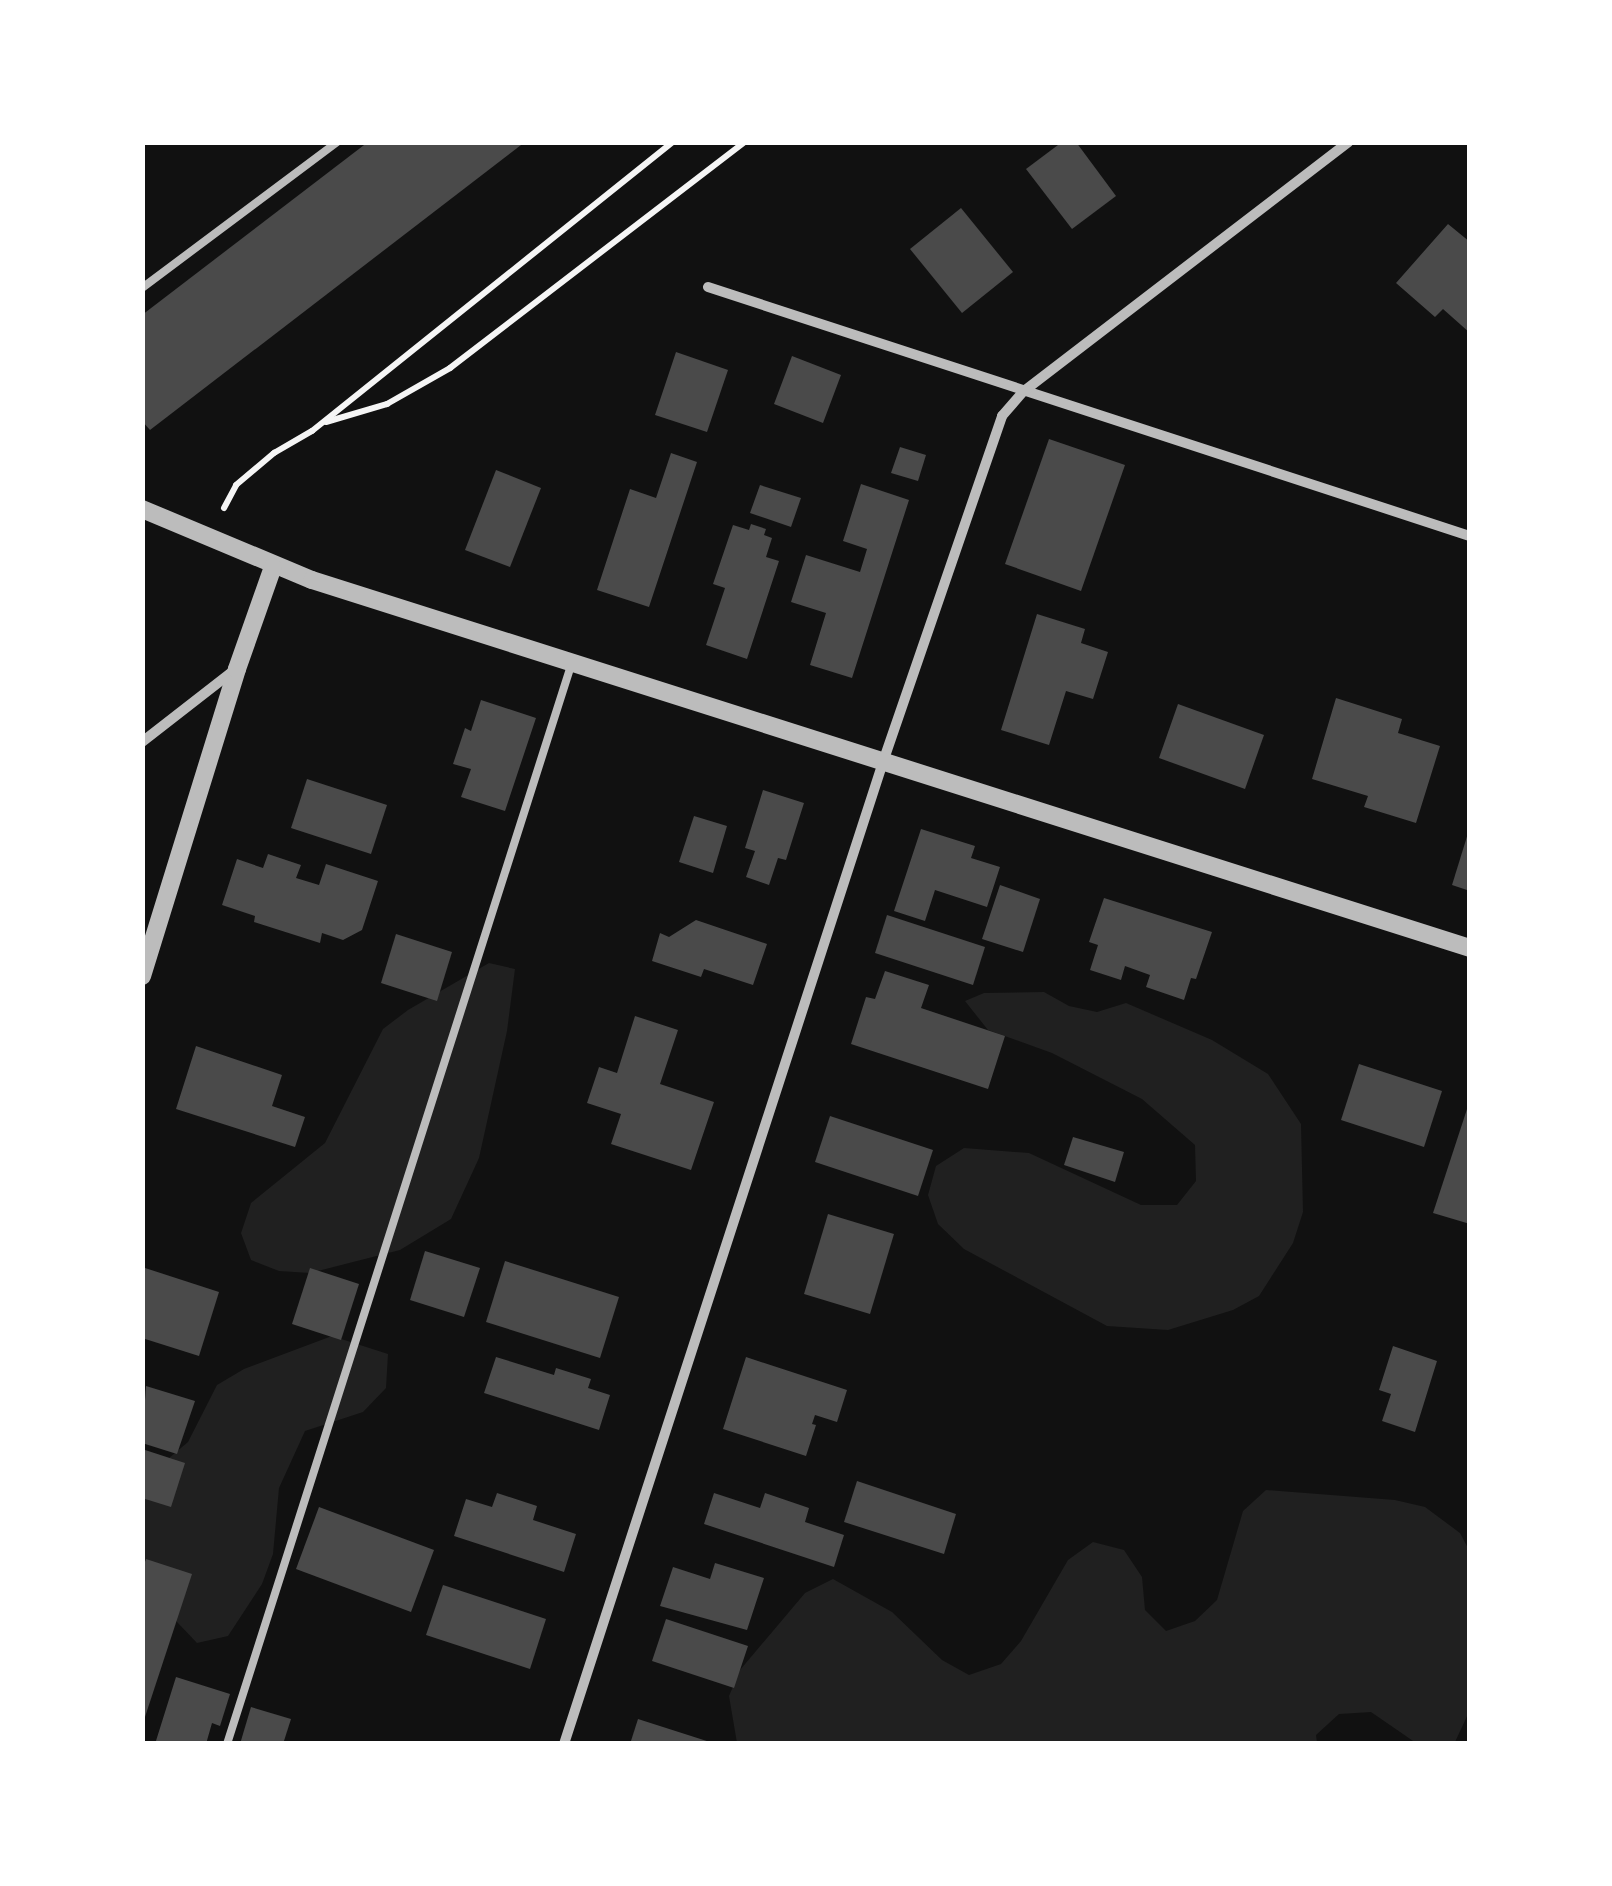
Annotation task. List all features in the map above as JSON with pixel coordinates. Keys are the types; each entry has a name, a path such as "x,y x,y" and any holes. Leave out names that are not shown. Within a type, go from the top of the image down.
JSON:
{"street":[{"path":"564,1744 884,759 1002,416 1024,390 1348,142"},
{"path":"708,288 1470,536"},
{"path":"142,509 274,567 1470,948"},
{"path":"142,976 237,668 274,567"},
{"path":"142,742 237,668"}],"lane":[{"path":"142,288 337,142"},
{"path":"227,1744 572,662"}],"path":[{"path":"224,508 236,484 320,424 673,142"},
{"path":"320,424 386,404 450,368 745,142"}],"shaded area":[{"path":"489,963 515,969 507,1031 479,1158 451,1219 400,1250 310,1273 279,1271 251,1260 241,1233 251,1203 325,1143 383,1029"},
{"path":"1044,992 1069,1006 1097,1012 1126,1003 1212,1040 1268,1074 1301,1124 1303,1212 1293,1243 1259,1296 1233,1310 1168,1330 1107,1326 964,1249 938,1224 928,1195 936,1166 964,1148 1029,1153 1141,1205 1177,1205 1196,1181 1195,1145 1142,1099 1052,1053 988,1030 965,1001 984,993"},
{"path":"332,1336 388,1354 386,1388 363,1412 305,1431 279,1488 273,1554 262,1584 228,1636 197,1643 177,1622 166,1594 143,1556 143,1480 188,1442 217,1385 244,1369"},
{"path":"1266,1490 1395,1500 1425,1507 1460,1533 1469,1550 1469,1712 1455,1742 1416,1743 1371,1712 1339,1714 1316,1735 1317,1743 737,1743 729,1696 740,1670 805,1593 833,1579 892,1612 942,1660 969,1675 1001,1664 1021,1641 1068,1560 1093,1542 1124,1550 1142,1577 1145,1610 1166,1631 1195,1621 1217,1600 1243,1511"}],"building":[{"path":"368,142 525,142 150,430 142,421 142,315"},
{"path":"1062,142 1076,142 1116,196 1072,229 1026,169"},
{"path":"961,208 1013,272 962,313 910,249"},
{"path":"1448,224 1470,242 1470,333 1443,309 1435,317 1396,283"},
{"path":"676,352 728,370 707,432 655,415"},
{"path":"792,356 841,375 823,423 774,404"},
{"path":"1049,439 1125,465 1081,591 1005,564"},
{"path":"900,447 926,455 918,481 891,473"},
{"path":"671,453 697,462 649,607 597,590 630,489 656,498"},
{"path":"496,470 541,488 510,567 465,550"},
{"path":"861,484 909,500 852,678 810,665 826,613 791,602 806,555 860,572 867,549 843,541"},
{"path":"760,485 801,498 791,527 750,513"},
{"path":"751,524 766,529 764,535 772,538 766,557 779,561 747,659 706,645 725,588 713,584 733,525 749,530"},
{"path":"1037,614 1085,629 1081,643 1108,652 1093,699 1066,691 1049,745 1001,730"},
{"path":"1336,698 1402,719 1398,733 1440,746 1416,823 1364,807 1368,796 1312,779"},
{"path":"481,700 536,718 505,811 461,797 471,769 453,764 465,728 471,731"},
{"path":"1178,704 1264,735 1245,789 1159,758"},
{"path":"307,779 387,805 371,854 291,828"},
{"path":"763,790 804,803 786,860 778,858 769,885 746,877 755,851 745,848"},
{"path":"694,816 727,826 713,873 679,862"},
{"path":"921,829 975,846 971,858 1000,867 987,907 935,890 925,921 894,911"},
{"path":"1470,830 1470,891 1452,885"},
{"path":"268,854 301,865 296,878 319,885 326,864 378,881 362,930 343,940 322,933 320,943 254,922 255,916 222,905 237,859 263,868"},
{"path":"1000,885 1040,899 1023,952 982,939"},
{"path":"1104,898 1212,932 1196,979 1191,978 1184,1000 1146,987 1150,975 1125,966 1121,980 1090,970 1098,945 1089,942"},
{"path":"887,915 985,947 973,985 875,953"},
{"path":"696,920 767,944 753,985 704,969 701,977 652,961 660,933 669,937"},
{"path":"396,934 452,952 437,1001 381,983"},
{"path":"885,971 929,985 921,1008 1005,1036 988,1089 851,1044 866,997 875,999"},
{"path":"635,1016 678,1030 660,1084 714,1102 691,1170 611,1144 621,1114 587,1103 599,1067 617,1073"},
{"path":"196,1046 282,1075 272,1106 305,1117 295,1147 176,1109"},
{"path":"1359,1064 1442,1091 1424,1147 1341,1120"},
{"path":"1470,1103 1470,1224 1433,1213"},
{"path":"830,1116 933,1150 918,1196 815,1162"},
{"path":"1073,1137 1124,1152 1115,1182 1064,1165"},
{"path":"828,1214 894,1234 870,1314 804,1294"},
{"path":"425,1251 480,1268 464,1317 410,1300"},
{"path":"505,1261 619,1297 600,1358 486,1322"},
{"path":"142,1267 219,1292 199,1356 142,1338"},
{"path":"310,1268 359,1284 341,1340 292,1324"},
{"path":"1393,1346 1437,1361 1415,1432 1382,1421 1391,1394 1379,1390"},
{"path":"496,1357 554,1375 556,1368 591,1379 588,1388 610,1395 599,1430 484,1393"},
{"path":"746,1357 847,1390 837,1422 815,1415 812,1424 816,1425 806,1456 723,1429"},
{"path":"146,1386 195,1401 177,1454 142,1443"},
{"path":"142,1449 185,1463 171,1507 142,1498"},
{"path":"857,1481 956,1514 944,1554 844,1522"},
{"path":"497,1493 537,1506 533,1520 576,1534 564,1572 454,1536 466,1499 492,1507"},
{"path":"714,1493 760,1508 765,1493 809,1508 805,1522 844,1535 834,1567 704,1524"},
{"path":"319,1507 434,1550 411,1612 296,1569"},
{"path":"146,1559 192,1574 143,1723 142,1570"},
{"path":"715,1563 764,1578 747,1630 660,1606 673,1567 710,1579"},
{"path":"443,1585 546,1619 530,1669 426,1635"},
{"path":"666,1619 748,1646 734,1688 652,1661"},
{"path":"176,1677 230,1694 220,1726 212,1723 206,1744 155,1744"},
{"path":"251,1707 291,1719 283,1744 240,1744"},
{"path":"638,1719 713,1743 713,1744 630,1744"}]}
